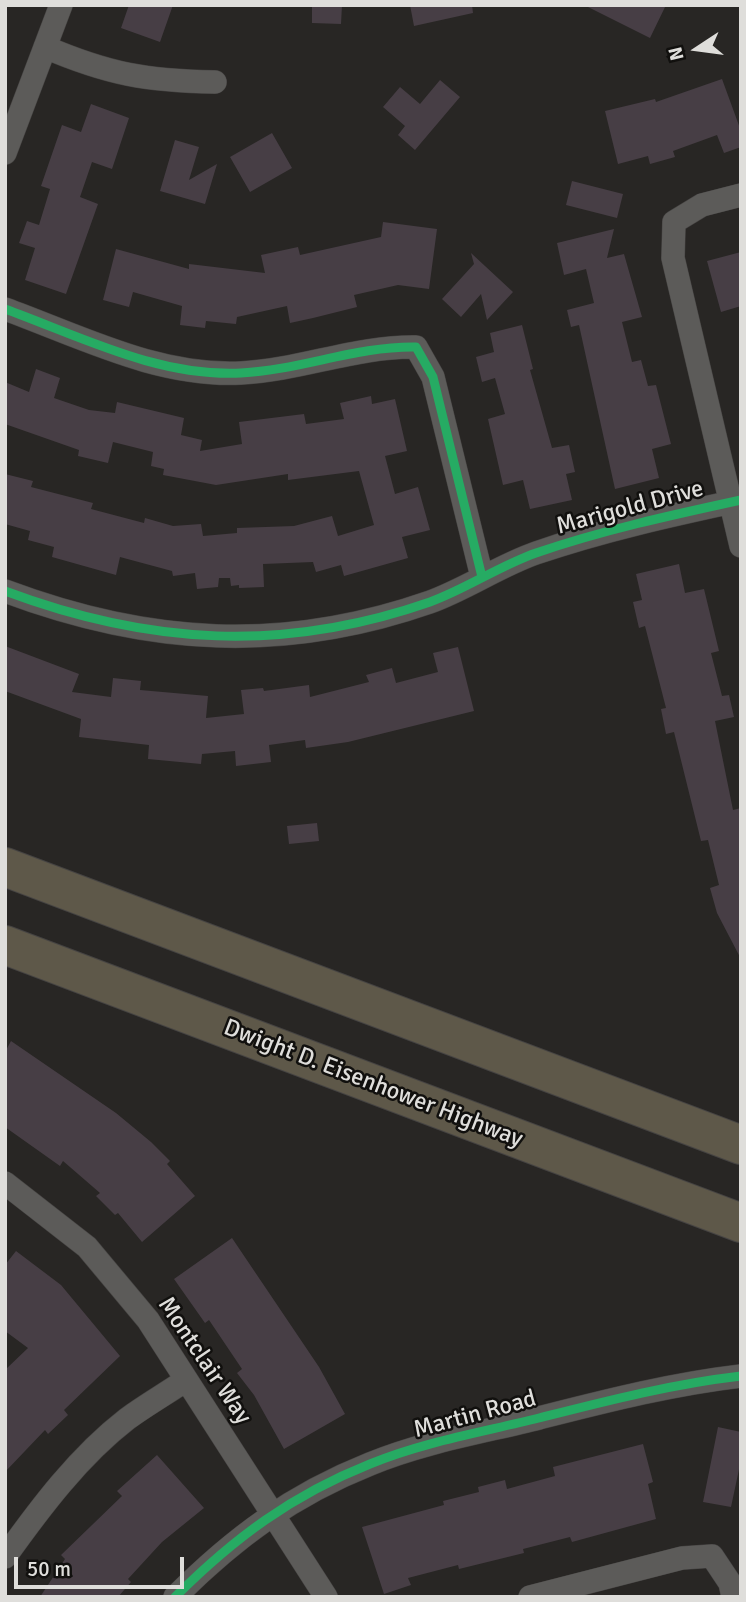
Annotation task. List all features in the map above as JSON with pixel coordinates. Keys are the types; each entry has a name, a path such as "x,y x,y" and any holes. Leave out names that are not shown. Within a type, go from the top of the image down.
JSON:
{"highway":[{"path":"5,867 741,1145"},
{"name":"Dwight D. Eisenhower Highway","path":"5,945 741,1223"}],"street":[{"path":"5,153 61,5"},
{"path":"45,47 121,75 160,81 215,82"},
{"path":"741,195 702,205 674,222 673,234 673,258 736,501 741,545"},
{"path":"5,309 133,358 181,370 240,373 279,369 382,347 416,347 433,377 482,577"},
{"name":"Marigold Drive","path":"5,591 48,607 122,626 190,636 255,638 326,630 379,618 433,600 533,554 593,535 736,501"},
{"name":"Montclair Way","path":"5,1183 87,1247 148,1320 326,1597"},
{"name":"Martin Road","path":"175,1597 221,1550 274,1513 324,1484 373,1463 640,1392 696,1381 741,1376"},
{"path":"5,1557 31,1520 78,1465 126,1420 186,1380"},
{"path":"530,1597 682,1558 712,1556 730,1583 733,1597"}],"building":[{"path":"129,5 173,5 160,42 121,28"},
{"path":"312,5 342,5 341,24 312,23"},
{"path":"410,5 472,5 473,13 414,26"},
{"path":"584,5 666,5 650,38"},
{"path":"722,79 741,131 741,147 724,153 717,135 673,151 675,157 650,164 648,156 618,164 605,111 655,99 656,102"},
{"path":"440,80 460,97 415,150 398,135 405,126 383,107 400,87 420,104"},
{"path":"91,104 129,118 112,169 92,162 80,197 98,204 66,294 25,280 35,248 19,243 27,221 39,225 50,189 41,186 62,125 81,132"},
{"path":"272,133 292,168 250,192 230,157"},
{"path":"175,140 199,147 189,180 217,164 205,204 160,191"},
{"path":"572,181 623,194 617,218 566,205"},
{"path":"383,222 437,229 429,289 398,285 354,295 357,307 290,323 287,306 237,317 236,324 206,321 205,328 180,325 182,306 133,292 129,307 103,300 116,249 189,269 189,264 265,273 261,255 298,247 300,255 381,237"},
{"path":"614,229 607,258 624,254 642,317 622,322 632,362 641,360 648,386 656,385 671,444 652,449 659,478 615,489 579,325 571,327 567,310 594,303 586,269 564,275 557,243"},
{"path":"741,252 741,306 721,312 707,261"},
{"path":"471,253 513,292 487,320 481,294 461,317 442,299 474,264"},
{"path":"522,325 533,369 530,370 552,448 569,445 575,472 566,474 572,500 530,509 523,480 503,485 488,419 505,414 495,378 482,382 476,357 494,352 490,333"},
{"path":"36,369 60,378 54,398 89,410 115,413 117,402 184,418 181,435 202,440 200,451 242,444 239,422 304,414 306,424 344,419 340,403 371,396 372,404 395,399 407,451 385,456 395,494 418,487 430,530 402,537 408,558 344,576 341,565 316,572 313,562 263,564 264,587 239,588 239,585 231,586 230,578 219,578 218,587 197,589 195,573 173,576 172,571 120,557 116,575 52,557 54,547 28,540 30,531 5,524 5,474 33,481 31,487 93,503 91,509 144,523 145,518 173,526 201,524 203,536 237,533 237,528 294,526 332,516 338,536 374,525 359,471 288,480 288,474 216,485 163,475 164,469 151,466 153,452 113,442 108,463 78,456 79,450 5,424 5,382 29,392"},
{"path":"679,564 685,593 704,589 719,651 711,653 722,696 729,695 734,717 715,721 733,810 741,808 741,959 717,913 710,888 719,885 708,840 701,841 674,732 666,734 661,709 666,708 645,626 639,628 633,602 642,600 636,574"},
{"path":"5,646 79,674 72,692 111,697 113,678 141,681 140,690 208,696 206,718 244,714 241,690 263,688 264,691 309,685 310,697 369,682 366,675 392,668 396,683 438,672 433,653 458,647 474,711 348,742 306,748 305,740 269,745 271,762 236,766 235,751 202,754 201,764 148,759 149,745 79,737 81,719 5,691"},
{"path":"317,823 319,841 289,844 287,826"},
{"path":"11,1041 116,1113 151,1142 170,1161 167,1164 195,1196 142,1242 118,1213 115,1215 96,1196 100,1193 63,1161 60,1166 5,1127 5,1052"},
{"path":"232,1238 319,1367 345,1414 284,1449 254,1395 237,1373 242,1369 209,1320 205,1323 174,1279"},
{"path":"16,1251 61,1285 120,1356 64,1410 68,1415 48,1434 45,1430 5,1472 5,1370 28,1348 5,1331 5,1265"},
{"path":"718,1427 741,1432 741,1460 731,1507 703,1502"},
{"path":"643,1444 653,1482 648,1484 656,1519 572,1542 570,1537 523,1549 524,1553 459,1569 458,1565 408,1578 411,1585 384,1594 362,1527 444,1505 443,1501 479,1492 478,1487 505,1480 507,1489 555,1476 553,1467"},
{"path":"157,1455 204,1508 162,1542 128,1579 131,1582 118,1597 40,1597 65,1559 61,1555 122,1496 117,1491"}],"cycle path":[{"path":"5,309 121,353 180,369 210,373 263,371 372,350 416,347 433,377 482,577"},
{"path":"5,591 112,623 164,632 217,636 269,635 322,629 376,618 430,602 522,558 561,545 741,500"},
{"path":"175,1597 219,1556 265,1520 342,1476 390,1456 432,1443 614,1399 741,1376"}]}
